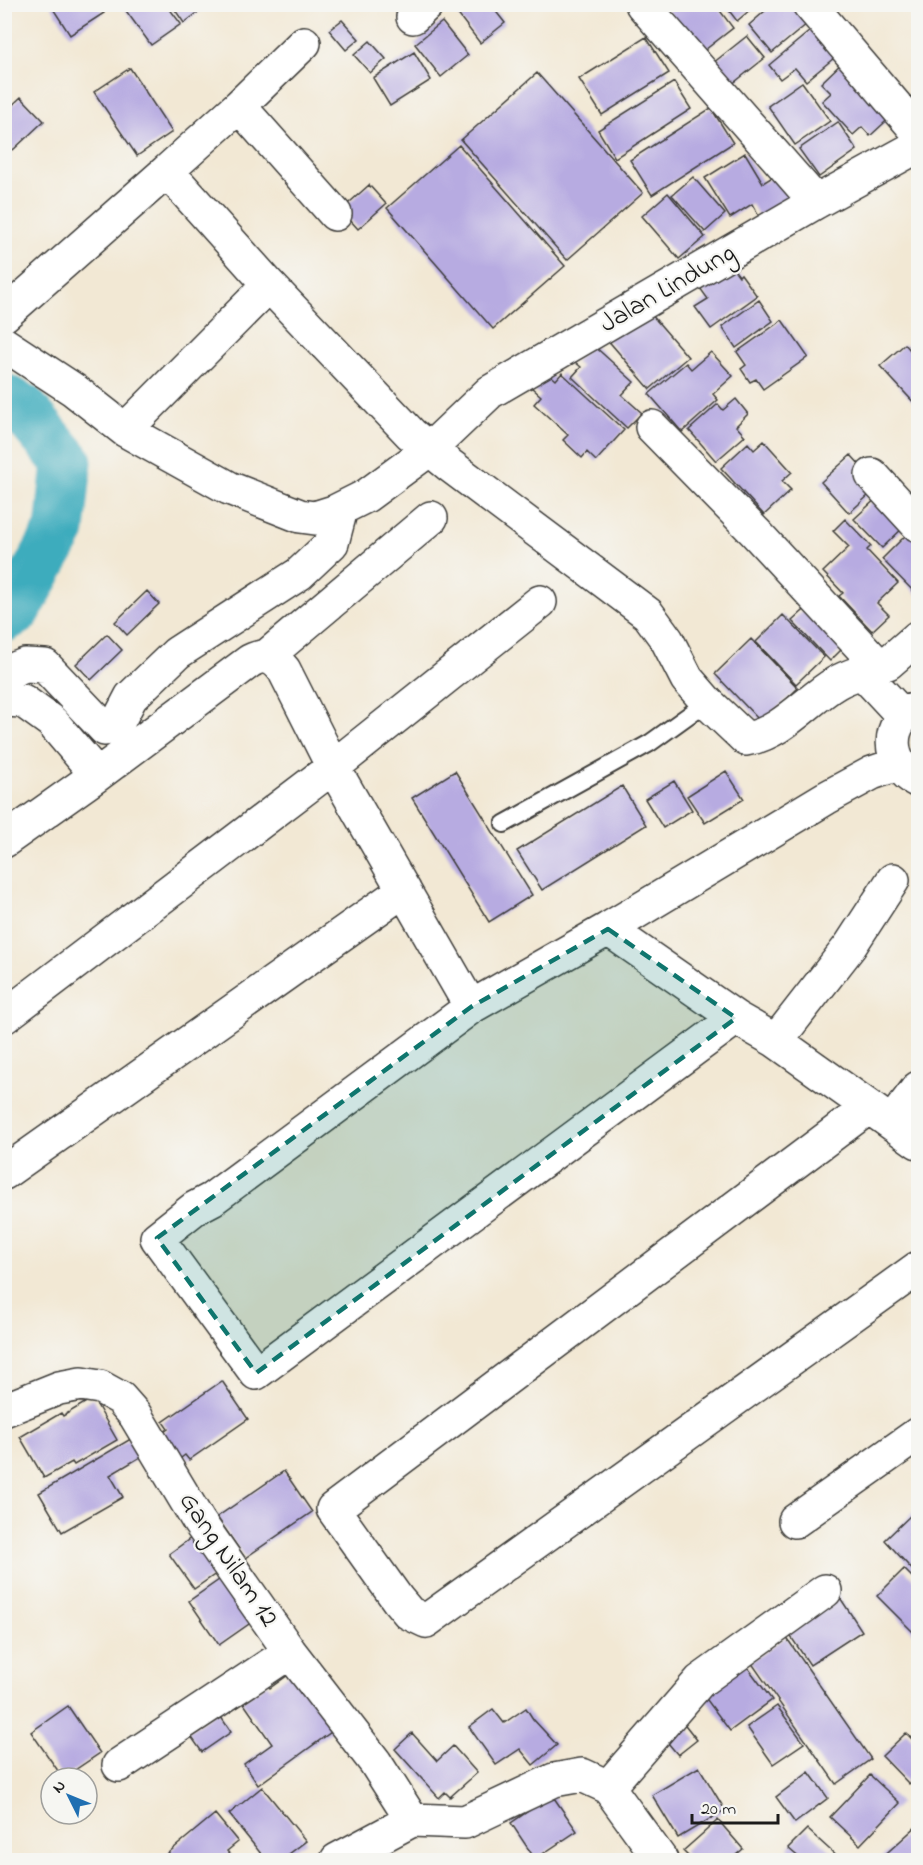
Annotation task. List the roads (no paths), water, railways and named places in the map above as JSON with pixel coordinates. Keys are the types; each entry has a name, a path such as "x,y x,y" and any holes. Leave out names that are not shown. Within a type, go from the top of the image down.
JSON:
{"street":[{"path":"642,4 816,202"},
{"path":"809,4 918,132"},
{"path":"4,315 239,106 304,43"},
{"path":"239,106 335,214"},
{"name":"Jalan Lindung","path":"4,344 74,390 124,430 229,488 300,516 315,518 366,496 430,449 490,392 816,202 918,146"},
{"path":"167,171 269,285 411,434 648,614 667,640 687,679 707,702 746,739 756,738 790,718 836,683 888,663 918,637"},
{"path":"124,430 269,285"},
{"path":"652,427 755,532 870,669 911,712 896,728 893,740 894,752 908,772"},
{"path":"872,475 918,525"},
{"path":"4,673 25,665 45,666 105,729 118,722 131,697 177,653 299,574 332,543 341,508"},
{"path":"267,656 431,518"},
{"path":"4,1017 333,767 540,602"},
{"path":"4,841 250,661 257,657 267,656 276,660 284,670 333,767 471,1006"},
{"path":"4,700 23,700 52,722 97,775"},
{"path":"735,1018 256,1373 157,1238 471,1006 608,929 826,798 872,773 908,772"},
{"path":"776,1041 850,946 893,880"},
{"path":"4,1173 404,890"},
{"path":"608,929 735,1018 776,1041 918,1142"},
{"path":"918,1088 333,1509 398,1600 410,1613 426,1621 918,1268"},
{"name":"Gang Nilam 12","path":"4,1410 59,1388 81,1384 100,1386 120,1398 135,1415 199,1522 290,1652 375,1762 412,1820"},
{"path":"795,1521 918,1434"},
{"path":"608,1787 700,1680 825,1591"},
{"path":"119,1765 290,1652"},
{"path":"337,1860 412,1820 465,1822 554,1780 582,1775 608,1787 661,1860"}],"lane":[{"path":"504,824 650,743 707,702"}],"waterway":[{"path":"4,399 22,408 67,462 60,530 16,610 4,617"}]}
